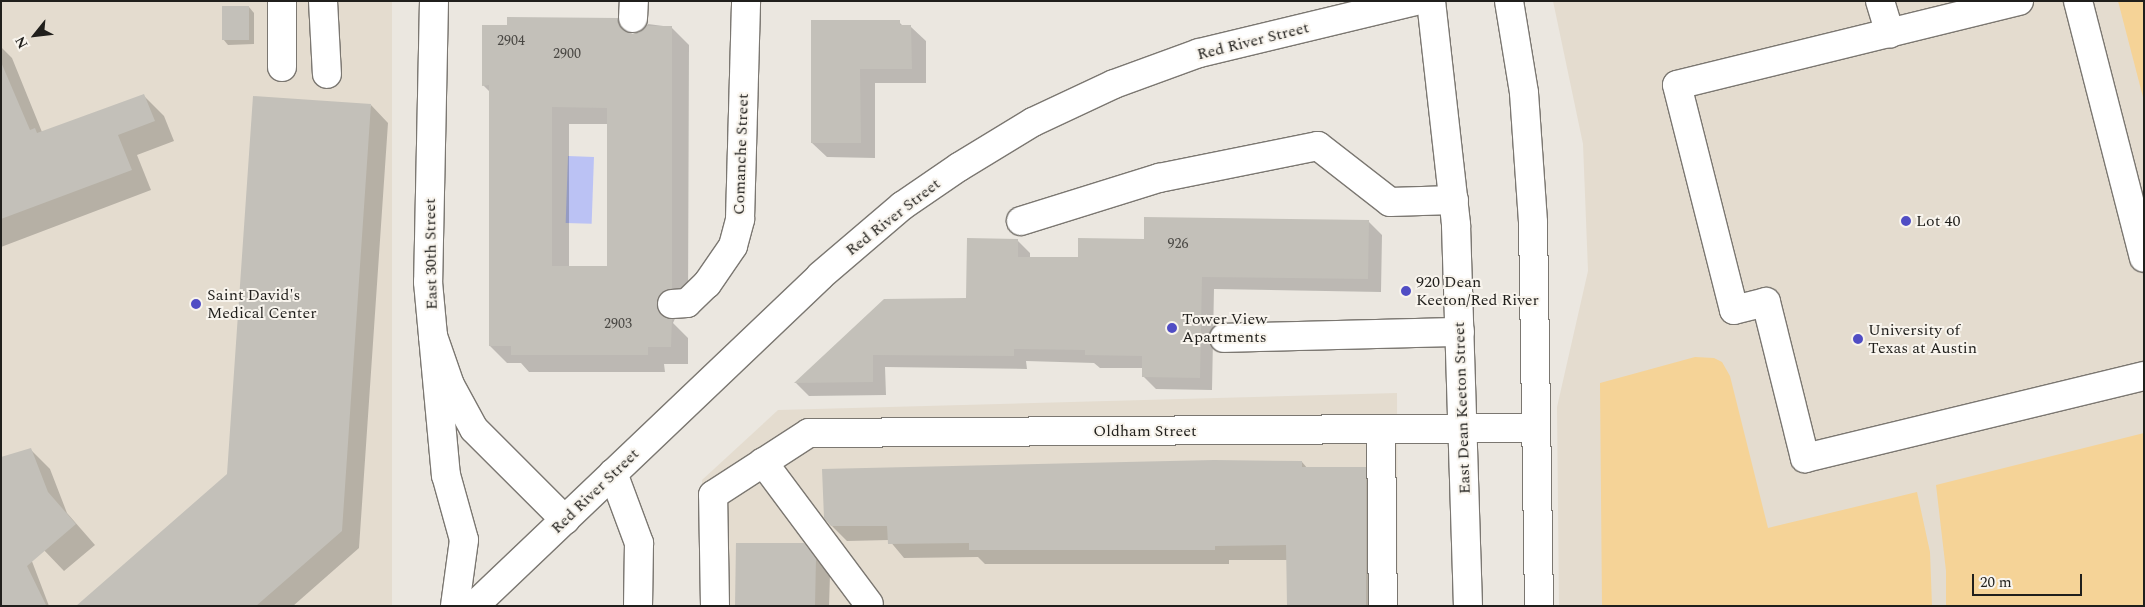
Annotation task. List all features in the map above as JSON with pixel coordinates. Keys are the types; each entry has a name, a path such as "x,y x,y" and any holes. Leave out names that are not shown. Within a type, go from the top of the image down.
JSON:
{"main road":[{"path":"282,1 282,67"},
{"path":"323,1 327,74"},
{"name":"East 30th Street","path":"434,1 428,282 433,336 450,385 474,429 565,520"},
{"name":"Comanche Street","path":"672,304 687,303 707,284 733,246 740,219 746,1"},
{"name":"Red River Street","path":"474,606 820,276 902,206 1025,127 1114,84 1199,53 1415,1"},
{"name":"East Dean Keeton Street","path":"1431,1 1454,200 1464,427 1468,606"},
{"path":"1509,1 1524,93 1533,223 1539,606"},
{"path":"1880,1 1890,33"},
{"path":"2019,1 1677,85 1734,310 1766,302 1806,458 2144,376"},
{"path":"2078,1 2144,258"},
{"path":"1022,221 1159,178 1318,146 1390,202 1454,200"},
{"path":"1224,338 1460,332"},
{"path":"433,336 446,475 464,540 455,606"},
{"name":"Oldham Street","path":"715,606 714,495 809,433 1536,428"},
{"path":"1381,429 1383,606"},
{"path":"763,462 869,604"},
{"path":"613,473 639,543 638,606"}],"shaded area":[{"name":"Saint David's Medical Center","path":"1,1 392,1 392,606 1,606"},
{"name":"University of Texas at Austin","path":"1553,1 2144,1 2144,606 1559,606 1557,407 1588,271 1583,144"},
{"path":"2118,1 2144,1 2144,101"},
{"path":"1695,357 1714,358 1722,362 1730,376 1768,528 1917,492 1930,552 1932,606 1602,606 1600,383"},
{"path":"1397,393 1398,606 705,606 702,480 778,410"},
{"path":"2144,433 2144,606 1946,606 1946,571 1936,485"}],"water":[{"path":"568,156 594,157 592,224 566,223"}],"building":[{"path":"222,6 249,6 249,40 222,40"},
{"path":"507,17 618,18 624,31 633,34 640,32 648,22 647,26 672,26 672,288 663,291 656,305 659,313 672,319 671,347 648,347 648,355 511,355 511,346 489,346 489,85 482,86 482,25 507,25","holes":["552,107 607,108 607,266 552,266"]},
{"path":"811,20 900,20 900,25 911,25 912,69 860,69 861,143 811,143"},
{"path":"1,62 30,130 35,128 37,133 144,94 155,121 118,135 132,170 1,219"},
{"path":"253,96 371,104 342,531 256,606 76,606 227,474"},
{"path":"1144,217 1369,220 1368,279 1202,277 1200,378 1142,377 1142,356 1085,355 1085,350 1014,349 1014,356 873,355 873,382 794,383 884,299 966,298 967,238 1018,239 1018,257 1078,257 1078,238 1144,239"},
{"path":"31,448 48,492 76,524 27,566 46,605 1,606 1,457"},
{"path":"1214,460 1302,461 1302,467 1366,467 1366,606 1287,606 1286,545 1215,546 1215,550 969,550 969,543 888,544 887,526 831,526 824,518 822,469"},
{"path":"736,543 804,543 816,558 815,606 735,606"}],"place":[{"name":"Lot 40","path":"1906,221"},
{"name":"920 Dean Keeton/Red River","path":"1406,291"},
{"name":"Saint David's Medical Center","path":"196,304"},
{"name":"Tower View Apartments","path":"1172,328"},
{"name":"University of Texas at Austin","path":"1858,339"}]}
